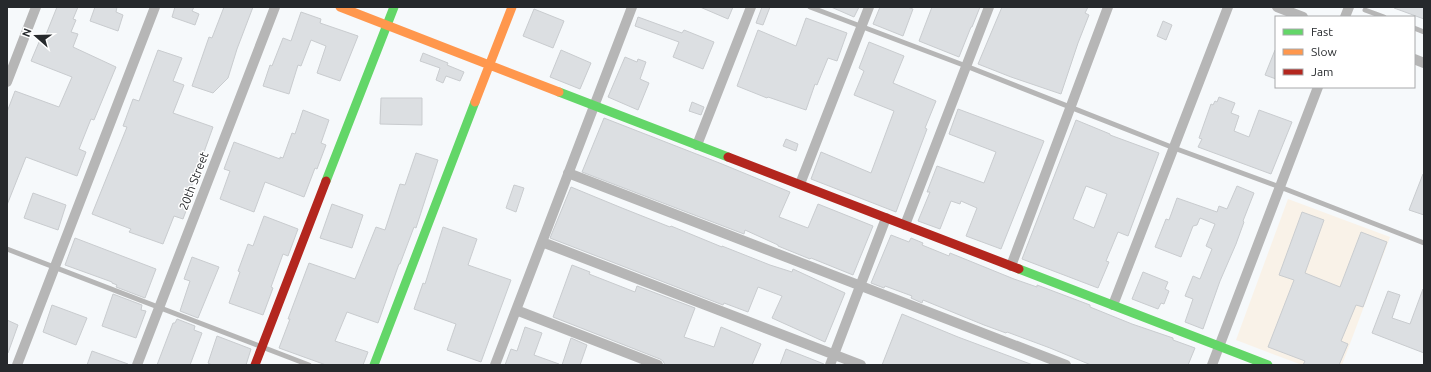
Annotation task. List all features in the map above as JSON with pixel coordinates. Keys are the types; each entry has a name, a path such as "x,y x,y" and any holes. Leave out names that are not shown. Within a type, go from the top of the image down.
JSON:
{"street":[{"path":"7,82 36,7"},
{"path":"17,365 155,7"},
{"name":"20th Street","path":"137,365 275,7"},
{"path":"340,7 1268,365"},
{"path":"255,365 394,7"},
{"path":"374,365 512,7"},
{"path":"495,365 632,7"},
{"path":"697,145 751,7"},
{"path":"800,184 870,7"},
{"path":"905,225 989,7"},
{"path":"1011,266 1108,7"},
{"path":"1113,305 1228,7"},
{"path":"1277,7 1300,16"},
{"path":"1212,365 1318,88"},
{"path":"568,173 1066,365"},
{"path":"830,365 886,218"},
{"path":"542,242 861,365"},
{"path":"516,310 658,365"}],"lane":[{"path":"810,7 1424,243"},
{"path":"1365,10 1381,16"},
{"path":"7,249 309,365"}],"shaded area":[{"path":"1288,199 1390,237 1342,365 1302,365 1236,340"}],"building":[{"path":"57,7 78,7 73,19 76,20 71,32 78,34 73,47 116,67 94,120 91,119 79,149 86,152 77,176 26,157 7,205 7,112 15,91 59,107 72,77 31,61 42,35 45,37"},
{"path":"95,7 117,7 116,12 123,15 118,31 90,21"},
{"path":"175,7 194,7 192,11 199,14 195,25 172,17"},
{"path":"224,7 253,7 228,78 213,93 192,86 209,37 212,38"},
{"path":"700,7 733,7 728,19"},
{"path":"762,7 770,7 763,25 756,23"},
{"path":"831,7 859,7 854,17"},
{"path":"880,7 907,7 913,9 903,36 873,24"},
{"path":"932,7 980,7 959,57 919,41"},
{"path":"1002,7 1088,7 1085,13 1089,15 1061,94 978,64"},
{"path":"1424,7 1424,19 1394,8"},
{"path":"534,9 564,21 553,48 523,36"},
{"path":"301,12 321,19 320,23 358,36 340,81 317,73 326,46 311,40 301,66 298,65 289,94 263,86 270,65 272,66 283,38 291,41"},
{"path":"638,17 682,33 684,30 714,42 703,69 673,57 679,42 635,26"},
{"path":"806,18 847,33 837,61 828,58 817,85 815,84 806,110 768,97 767,98 737,86 758,30 796,46"},
{"path":"1163,21 1172,25 1166,40 1157,36"},
{"path":"869,42 904,56 893,83 936,101 896,212 811,179 821,152 871,173 894,111 854,95 864,71 859,68"},
{"path":"158,50 182,58 173,81 184,85 173,113 213,127 190,191 193,192 183,219 174,216 163,244 129,232 131,229 92,214 127,127 123,126 133,99 139,101"},
{"path":"561,50 591,63 580,89 550,77"},
{"path":"1275,50 1275,79 1265,75"},
{"path":"423,53 448,63 447,65 464,72 460,81 446,76 443,83 436,80 440,68 420,61"},
{"path":"625,57 637,62 638,59 646,62 640,79 649,83 638,110 608,97"},
{"path":"1219,97 1235,103 1231,113 1239,116 1234,131 1249,137 1259,110 1292,122 1271,174 1198,147 1202,139 1199,138 1211,104 1213,105 1215,101 1217,102"},
{"path":"381,98 422,98 422,125 380,124"},
{"path":"692,102 704,107 701,115 689,111"},
{"path":"958,109 1044,141 1001,249 966,236 977,208 961,201 960,204 951,201 940,229 918,221 930,192 927,192 937,166 984,183 996,152 949,134"},
{"path":"303,110 329,120 321,143 326,145 304,197 265,182 254,212 220,199 230,171 224,169 234,142 280,159 280,157 283,158 292,133 295,134"},
{"path":"604,118 790,192 779,217 808,228 818,204 873,226 853,275 778,246 745,230 744,234 582,172"},
{"path":"1076,120 1110,135 1159,153 1128,236 1118,232 1106,261 1109,262 1098,288 1022,259","holes":["1086,186 1107,194 1094,228 1073,219"]},
{"path":"786,139 798,144 796,151 783,146"},
{"path":"416,153 438,160 416,228 414,227 399,264 378,323 347,312 335,341 368,352 363,365 326,365 279,348 309,263 355,279 376,227 385,230 400,184 405,185"},
{"path":"1424,174 1424,215 1409,210"},
{"path":"514,185 524,188 516,212 506,208"},
{"path":"1237,186 1254,193 1203,329 1185,322 1193,299 1185,296 1193,276 1200,279 1212,249 1206,246 1215,224 1200,218 1197,225 1193,226 1181,257 1155,247 1166,219 1169,220 1177,198 1217,212 1219,206 1227,209"},
{"path":"571,187 770,265 792,272 793,269 845,293 825,342 772,318 782,296 758,287 748,312 724,303 723,305 550,238"},
{"path":"33,193 66,205 58,230 24,218"},
{"path":"332,204 363,215 352,248 320,238"},
{"path":"1302,212 1324,220 1305,273 1340,287 1361,232 1387,242 1363,307 1356,305 1341,341 1348,344 1339,365 1303,365 1305,361 1268,347 1294,280 1279,275"},
{"path":"264,216 298,229 288,256 283,254 263,315 229,303 240,272 238,271 248,244 253,246"},
{"path":"443,227 477,239 468,265 511,280 481,362 447,350 456,324 414,309 423,283 425,284"},
{"path":"891,235 909,242 911,238 923,243 922,245 949,256 950,253 1014,279 1037,287 1037,285 1195,348 1188,365 1091,365 1050,348 984,325 923,300 922,303 911,298 912,296 885,286 884,288 871,283"},
{"path":"75,238 156,269 145,298 116,287 117,285 112,282 65,265"},
{"path":"192,257 219,267 198,318 180,311 190,281 184,279"},
{"path":"572,265 590,272 589,274 635,292 637,286 695,308 684,337 714,347 721,327 761,344 752,365 665,365 660,359 553,317"},
{"path":"1143,272 1168,282 1165,289 1169,291 1164,304 1161,303 1158,309 1132,299"},
{"path":"1423,289 1424,353 1372,333 1388,291 1400,295 1392,318 1410,324"},
{"path":"113,294 142,305 141,310 146,311 136,338 102,326"},
{"path":"52,305 87,318 76,345 43,332"},
{"path":"902,314 958,337 1033,365 882,365"},
{"path":"177,319 195,326 194,330 202,333 190,365 157,365 173,323 175,323"},
{"path":"7,320 18,325 8,353 7,353"},
{"path":"525,327 542,333 534,355 559,365 505,365 511,349 517,351"},
{"path":"217,336 251,349 246,365 212,365 208,363"},
{"path":"571,338 587,345 580,365 562,365"},
{"path":"786,349 824,364 824,365 780,365"},
{"path":"92,351 128,364 128,365 87,365"}],"traffic: fast":[{"path":"326,181 394,7"},
{"path":"559,92 728,157"},
{"path":"374,365 475,102"},
{"path":"1019,269 1268,365"}],"traffic: slow":[{"path":"340,7 559,92"},
{"path":"475,102 512,7"}],"traffic: jam":[{"path":"728,157 1019,269"},
{"path":"255,365 326,181"}]}
